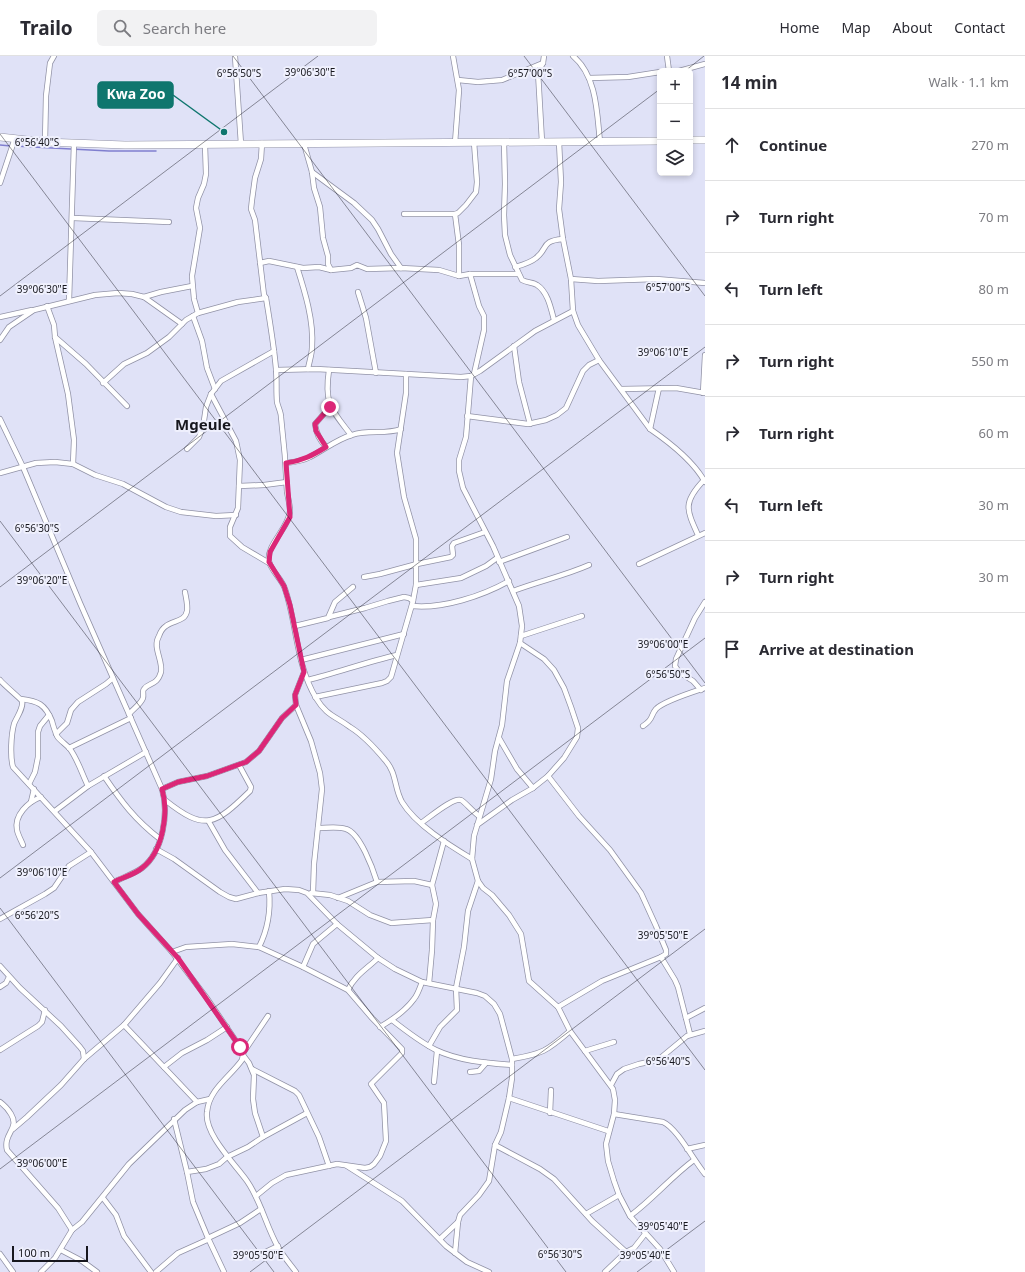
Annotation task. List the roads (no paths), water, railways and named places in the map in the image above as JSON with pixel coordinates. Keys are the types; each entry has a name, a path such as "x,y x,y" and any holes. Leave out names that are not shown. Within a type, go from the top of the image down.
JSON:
{"main road":[{"path":"0,137 45,142 125,145 657,141"},
{"path":"693,140 705,140"}],"street":[{"path":"45,142 46,96 50,62 54,56"},
{"path":"235,56 241,144"},
{"path":"453,56 459,90 455,142"},
{"path":"542,142 538,72 543,63 544,56"},
{"path":"573,56 582,66 589,78 596,105 600,142"},
{"path":"667,56 669,68"},
{"path":"458,80 478,82 502,80 543,63"},
{"path":"690,68 705,64"},
{"path":"589,78 628,77 657,72"},
{"path":"0,183 15,138"},
{"path":"404,214 455,214 466,206 476,192 477,182 474,142"},
{"path":"504,142 505,235 510,255 518,274 524,282 537,284 543,290 554,320"},
{"path":"560,142 559,209 571,279 574,311 578,325 599,360 650,429 661,436 690,463 704,481 690,496 688,504 692,521 698,535"},
{"path":"69,301 73,218 74,143"},
{"path":"262,143 261,159 254,178 251,209 255,220 264,295 266,298 274,351 277,403 281,416 290,517 270,552 269,562"},
{"path":"304,144 320,207 322,238 328,256 328,264 332,270"},
{"path":"198,313 192,286 192,276 200,228 196,208 206,174 205,145"},
{"path":"312,172 354,203 372,220 391,254 401,268"},
{"path":"455,214 460,244 459,276"},
{"path":"73,218 169,222"},
{"path":"515,267 537,257 546,244 550,241 563,239"},
{"path":"260,263 269,261 303,268 319,267 332,270 351,268 357,265 367,269 401,268 439,270 459,276 470,274 518,274"},
{"path":"297,267 312,328 312,346 308,369"},
{"path":"470,274 479,306 484,316 484,330 472,375 466,437 459,460 459,472 464,488 509,581 519,606 522,626 520,643 507,681 502,725 490,779 479,816 472,859 478,881 505,910 521,934 529,981 558,1007 570,1031 613,1089 614,1114 608,1131 606,1144 608,1161 619,1196 630,1216 660,1249 674,1272"},
{"path":"571,279 598,281 656,279 705,284"},
{"path":"144,297 192,286"},
{"path":"358,292 366,318 376,373"},
{"path":"0,317 95,295 118,293 144,297 182,324"},
{"path":"103,383 124,364 147,353 169,337 182,324 198,313 238,302 266,298"},
{"path":"47,306 54,324 55,337 68,394 74,440 73,464"},
{"path":"0,340 9,327 34,310"},
{"path":"276,370 308,369 461,377 472,375 496,360 535,331 574,311"},
{"path":"193,316 202,342 207,368 215,389"},
{"path":"55,337 86,364 127,406"},
{"path":"514,346 519,382 530,424"},
{"path":"188,449 199,437 203,427 206,407 212,394 221,381 274,351"},
{"path":"621,389 676,388 704,393 705,355"},
{"path":"467,416 523,424 546,420 563,412 583,371 589,365 599,360"},
{"path":"328,370 327,397 330,407 352,435"},
{"path":"315,697 387,681 390,677 404,634 416,584 416,539 404,497 397,452 406,393 406,374"},
{"path":"650,429 659,388"},
{"path":"212,394 237,446 240,460 238,508 230,527 230,536 234,542 269,562 284,586 295,626 304,672 315,697 322,708 330,715 350,726 361,735 386,761 393,771 399,796 414,816 444,841 472,859"},
{"path":"326,447 316,431 315,424 330,407"},
{"path":"0,419 2,431 23,466 166,800 166,815 156,849 144,867 114,882"},
{"path":"286,463 305,459 352,435 367,432 394,431 401,428"},
{"path":"0,473 36,463 49,462 73,464 96,475 123,484 166,508 196,515 236,515"},
{"path":"239,486 287,482"},
{"path":"364,577 416,564 451,558 453,554 452,546 454,543 485,532"},
{"path":"638,564 705,532"},
{"path":"416,584 461,578 498,560 567,537"},
{"path":"513,591 559,577 590,565"},
{"path":"295,626 400,598 407,598 412,604 426,607 470,598 491,591 509,581"},
{"path":"329,617 335,602 353,587"},
{"path":"69,748 130,716 144,697 143,690 156,682 161,673 157,642 158,637 166,626 181,620 185,616 187,610 185,592"},
{"path":"643,726 650,721 657,708 670,701 703,689 694,681 679,672 675,666 676,659 695,618 705,602"},
{"path":"521,636 582,616"},
{"path":"301,660 404,634"},
{"path":"477,825 512,800 533,788 548,776 564,758 577,737 578,728 564,688 554,670 544,659 520,643"},
{"path":"308,680 397,655"},
{"path":"304,672 295,695 296,705 311,741 320,773 322,789 310,893 337,924 378,958 395,969 422,982 456,988 485,996 494,1004 500,1014 512,1059 512,1078 509,1098 501,1132 495,1145 489,1181 479,1195 460,1215 455,1253"},
{"path":"56,734 66,723 71,710 78,702 113,678"},
{"path":"0,680 21,699 32,700 44,707 49,715 56,734 75,757 81,774 88,786"},
{"path":"21,699 22,706 14,724 11,756 13,767 91,852 138,914 178,958 227,1027 240,1047 254,1075 253,1099 255,1113 263,1137"},
{"path":"162,789 178,782 207,776 246,762 259,751 282,718 296,705"},
{"path":"29,784 35,772 38,757 38,732 40,726 49,715"},
{"path":"499,738 518,769 533,788"},
{"path":"55,811 88,786 146,752"},
{"path":"166,800 180,812 193,819 202,822 209,822 225,813 250,791 251,787 239,765"},
{"path":"104,776 128,810 160,839"},
{"path":"548,776 579,816 610,850 641,893 665,946 666,954 602,982 558,1007"},
{"path":"31,802 34,789"},
{"path":"22,845 17,830 17,819 31,802 41,797"},
{"path":"421,823 450,802 458,799 479,816"},
{"path":"209,822 225,850 258,893"},
{"path":"318,828 346,829 352,832 373,867 378,882"},
{"path":"429,984 433,920 436,904 432,885 444,841"},
{"path":"156,849 174,859 220,892 236,899 258,893 291,889 348,901 370,915 391,923 433,920"},
{"path":"0,919 54,888 69,866 91,852"},
{"path":"338,898 378,882 414,881 432,885"},
{"path":"429,1046 440,1027 457,1010 456,988 462,961 468,911 478,881"},
{"path":"260,948 269,920 269,891"},
{"path":"304,967 313,944 337,924"},
{"path":"172,952 186,947 232,944 260,948 304,967 348,990 402,1050 398,1057 371,1084 384,1103 386,1142 380,1156 372,1166 365,1168 337,1164 286,1175 272,1183 256,1196"},
{"path":"661,957 675,980 690,1034"},
{"path":"0,1144 13,1128 61,1085 91,1052 124,1025 160,983 178,958"},
{"path":"348,990 355,978 378,958"},
{"path":"0,966 80,1047 84,1054 84,1059"},
{"path":"0,987 6,983 9,976"},
{"path":"380,1027 392,1020 414,999 422,982"},
{"path":"686,1018 705,1008"},
{"path":"0,1050 38,1026 42,1022 45,1010"},
{"path":"268,1016 243,1054 238,1066 219,1084 210,1099 206,1118 210,1129 227,1156 247,1180 256,1196 278,1246 292,1271"},
{"path":"392,1020 429,1046 438,1050 465,1059 486,1063 512,1064"},
{"path":"124,1025 197,1102"},
{"path":"164,1067 182,1053 208,1040 227,1027"},
{"path":"512,1059 532,1056 542,1052 552,1047 570,1031"},
{"path":"611,1085 620,1071 639,1064 658,1060 690,1034 705,1031"},
{"path":"585,1051 614,1042"},
{"path":"80,1047 91,1052"},
{"path":"434,1082 438,1050"},
{"path":"470,1072 480,1070 486,1063"},
{"path":"252,1069 295,1091 302,1099 319,1137 329,1166"},
{"path":"550,1113 551,1090"},
{"path":"509,1098 550,1113 608,1131"},
{"path":"41,1272 61,1250 72,1230 82,1222 103,1198 129,1164 174,1119 191,1105 210,1099"},
{"path":"0,1102 10,1113 13,1128"},
{"path":"187,1172 212,1167 222,1162 227,1156 307,1113"},
{"path":"614,1114 666,1123 705,1174"},
{"path":"174,1119 193,1202 224,1272"},
{"path":"7,1137 5,1143 7,1150 58,1208 72,1230"},
{"path":"495,1145 540,1169 554,1180 577,1206 612,1241 626,1252"},
{"path":"687,1149 705,1145"},
{"path":"630,1216 645,1205 676,1174 694,1160"},
{"path":"346,1166 402,1201 446,1246 467,1262 489,1272"},
{"path":"586,1214 619,1196"},
{"path":"103,1198 116,1215 124,1236 151,1272"},
{"path":"156,1272 178,1253 240,1223 261,1209"},
{"path":"440,1239 458,1222"},
{"path":"605,1272 626,1252 634,1248 645,1234"},
{"path":"253,1258 278,1246"},
{"path":"61,1250 82,1261 97,1272"},
{"path":"0,1254 13,1272"}],"waterway":[{"path":"0,145 11,146"},
{"path":"14,146 109,151 156,151"}],"place":[{"name":"Kwa Zoo","path":"224,132"}],"district":[{"name":"Mgeule","path":"203,424"}]}
